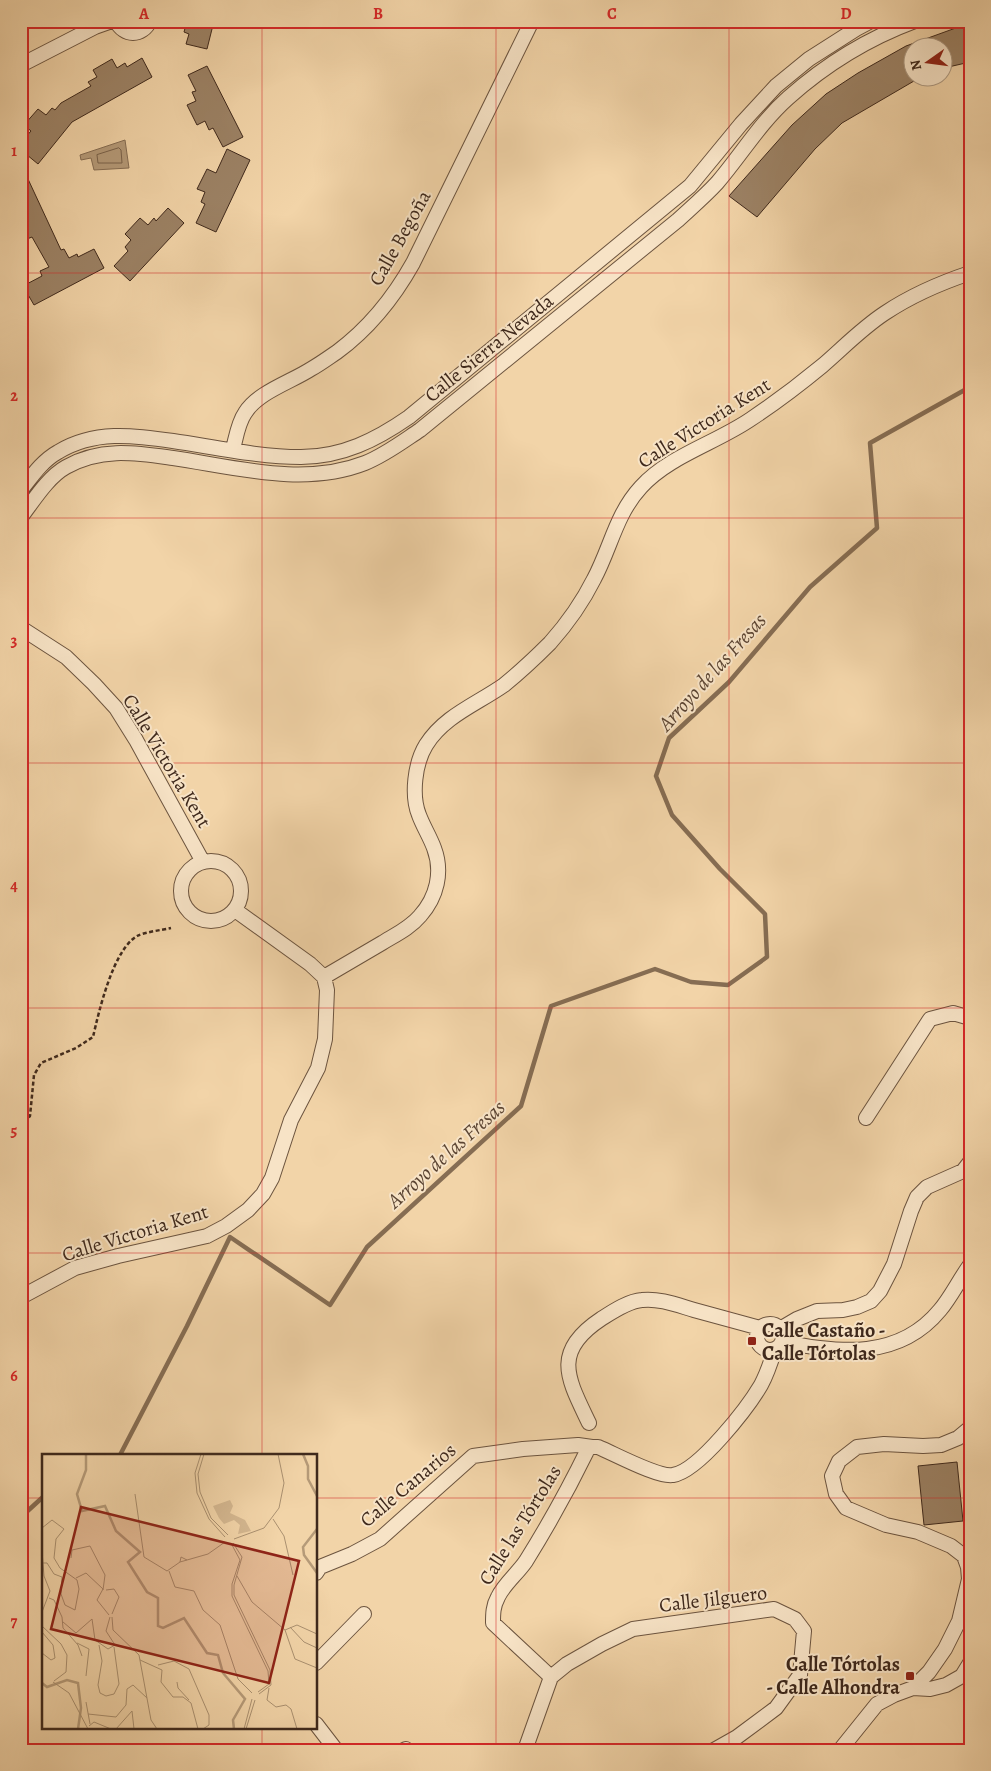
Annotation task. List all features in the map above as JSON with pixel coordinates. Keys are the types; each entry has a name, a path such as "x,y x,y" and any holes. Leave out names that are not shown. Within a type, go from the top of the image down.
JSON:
{"street":[{"path":"21,66 96,27 114,21 122,30 135,33 146,28 150,21"},
{"name":"Calle Begoña","path":"233,449 244,414 254,402 338,351 386,305 401,284 418,254 532,21"},
{"name":"Calle Sierra Nevada","path":"21,490 39,467 57,452 76,442 104,436 132,435 269,456 311,456 330,455 359,446 383,435 410,417 690,186 741,124 776,86 809,59 872,21"},
{"name":"Calle Sierra Nevada","path":"21,518 36,497 64,467 83,458 105,453 130,452 268,473 303,474 333,471 364,464 390,450 420,430 678,220 716,184 754,134 787,98 821,72 863,44 915,21"},
{"name":"Calle Victoria Kent","path":"21,1297 75,1268 118,1256 207,1236 226,1226 248,1210 264,1194 272,1178 290,1120 318,1068 325,1039 327,1013 327,990 324,977 402,932 420,917 430,903 437,887 438,869 435,851 418,812 415,792 417,769 425,747 437,730 455,716 503,686 527,666 552,640 594,580 614,529 625,507 641,487 659,470 748,421 783,396 884,313 919,293 970,273"},
{"name":"Calle Victoria Kent","path":"21,628 66,657 116,708 136,740 203,862"},
{"path":"212,861 230,867 240,883 240,902 229,916 221,920 204,921 196,917 184,904 181,896 184,879 188,871 203,862 212,861"},
{"path":"235,910 310,964 324,977"},
{"path":"866,1118 930,1019 953,1014 970,1018"},
{"path":"592,1446 612,1452 659,1474 672,1475 684,1472 696,1464 749,1404 769,1369 779,1340 777,1326 768,1324 760,1328 756,1336 759,1345 765,1350 779,1340 797,1319 817,1311 843,1310 871,1301 880,1291 894,1264 910,1211 917,1197 927,1186 963,1171 970,1162"},
{"path":"779,1340 812,1348 840,1350 871,1349 901,1341 922,1328 941,1309 970,1265"},
{"path":"589,1423 570,1384 567,1364 573,1344 592,1325 614,1310 641,1300 661,1301 760,1328"},
{"path":"913,1688 929,1672 945,1649 959,1621 969,1579 968,1567 964,1556 951,1546 918,1532 886,1525 846,1508 836,1494 832,1476 839,1461 857,1447 884,1444 941,1445 958,1438 970,1428"},
{"name":"Calle Canarios","path":"318,1570 380,1539 473,1456 523,1449 578,1445 592,1446"},
{"name":"Calle las Tórtolas","path":"551,1677 493,1624 493,1610 499,1595 519,1571 544,1532 565,1496 588,1449 592,1446"},
{"name":"Calle Jilguero","path":"551,1677 567,1664 633,1629 774,1609 796,1619 804,1631 800,1675 776,1708 714,1750"},
{"path":"318,1661 364,1614"},
{"path":"840,1750 877,1704 913,1688 930,1689 946,1685 962,1676 970,1663"},
{"path":"525,1750 551,1677"},
{"path":"318,1727 336,1750"}],"path":[{"path":"21,1128 30,1116 34,1075 41,1063 76,1048 93,1037 102,999 121,951 137,936 171,928"}],"water":[{"path":"125,140 129,168 94,170 91,158 81,160 80,155"}],"building":[{"path":"187,21 214,21 207,49 186,44 189,34 184,32"},
{"path":"964,25 970,51 970,62 954,66 954,38 928,38"},
{"path":"904,47 904,87 842,123 815,149 757,217 729,196 792,125 826,94 858,73"},
{"path":"142,58 152,77 72,122 38,164 21,150 28,142 24,139 31,131 24,125 38,109 46,115 52,108 55,110 61,103 91,86 88,82 97,77 93,70 112,59 117,68 125,63 127,67"},
{"path":"207,66 243,137 223,147 213,128 209,130 205,121 197,125 187,105 196,101 192,92 196,91 188,75"},
{"path":"227,149 250,160 216,232 196,223 205,204 201,202 205,192 197,189 207,169 216,173"},
{"path":"21,164 61,250 64,249 69,258 77,254 78,257 94,249 104,268 34,305 23,286 42,276 40,271 49,267 32,237 27,239 21,226"},
{"path":"168,208 184,223 130,281 114,266 128,251 125,247 131,240 125,234 140,218 148,225 154,218 156,221"},
{"path":"957,1462 963,1521 924,1525 918,1466"}],"waterway":[{"name":"Arroyo de las Fresas","path":"121,1454 187,1326 230,1237 330,1305 367,1247 521,1106 551,1006 655,969 691,982 728,985 767,957 765,914 720,869 672,815 656,776 669,738 729,682 810,587 877,528 870,443 970,387"},
{"name":"Arroyo de las Fresas","path":"21,1517 42,1498"},
{"name":"Arroyo de las Fresas","path":"21,1732 27,1750"}],"place":[{"name":"Calle Castaño - Calle Tórtolas","path":"752,1341"},
{"name":"Calle Tórtolas - Calle Alhondra","path":"910,1676"}]}
